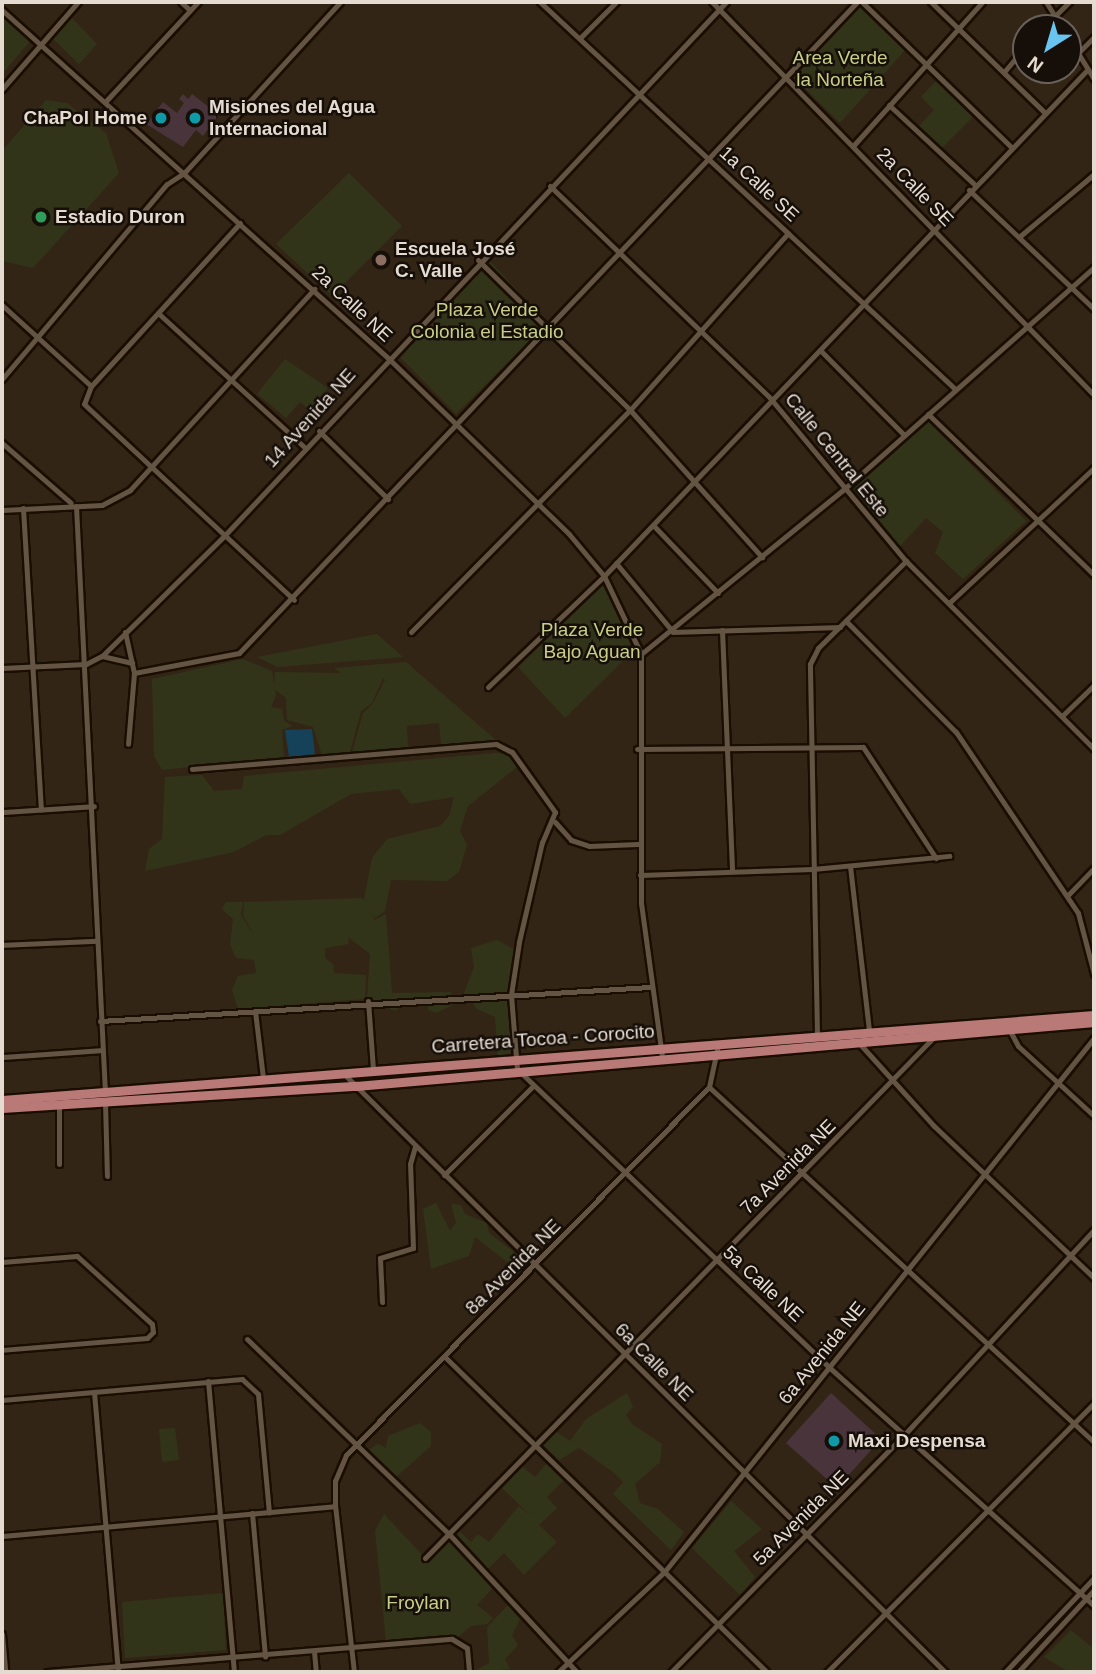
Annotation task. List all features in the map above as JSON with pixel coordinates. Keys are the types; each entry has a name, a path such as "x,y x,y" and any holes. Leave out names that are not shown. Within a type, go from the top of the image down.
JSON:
{"main road":[{"name":"Carretera Tocoa - Corocito","path":"662,1052 718,1055 1091,1018"},
{"name":"Carretera Tocoa - Corocito","path":"2,1100 356,1086 515,1065 817,1034 869,1031 937,1032"},
{"name":"Carretera Tocoa - Corocito","path":"2,1108 59,1105 263,1078 373,1069 515,1065"}],"street":[{"path":"2,89 78,2"},
{"path":"181,2 190,10"},
{"path":"105,102 198,2"},
{"path":"2,379 36,334 167,184 184,173 340,2"},
{"name":"1a Calle SE","path":"540,2 955,389"},
{"path":"580,38 616,2"},
{"name":"2a Calle SE","path":"712,2 1094,395"},
{"name":"14 Avenida NE","path":"86,664 102,656 224,536 478,260 726,2"},
{"path":"134,673 239,653 293,600 785,77 860,2 1011,147"},
{"path":"931,2 1045,113"},
{"path":"853,146 982,2"},
{"name":"2a Calle NE","path":"2,10 314,289 538,504 604,576 641,654"},
{"path":"1082,59 1094,79"},
{"path":"1004,72 1012,63"},
{"path":"488,687 616,564 771,398 820,350 932,227 1088,69"},
{"path":"889,105 975,185"},
{"path":"1019,237 1094,174"},
{"name":"Calle Central Este","path":"550,186 771,398 844,490 906,561 1094,749"},
{"path":"969,190 1094,309"},
{"path":"240,223 91,386 84,404 150,469 293,600"},
{"path":"411,632 630,410 788,233"},
{"path":"478,260 630,410 696,480 762,557"},
{"path":"662,1052 649,987 638,844 637,749 641,654 673,632 844,490 1094,267"},
{"path":"2,510 115,500 150,469 314,289"},
{"path":"2,305 91,386"},
{"path":"158,313 304,447"},
{"path":"820,350 904,435"},
{"path":"928,414 1093,572"},
{"path":"319,431 387,499"},
{"path":"2,443 74,505 94,806 95,941 107,1176"},
{"path":"949,603 1094,468"},
{"path":"23,508 41,809"},
{"path":"653,525 718,593"},
{"path":"817,1034 810,664 840,627 906,561"},
{"path":"616,564 673,632"},
{"path":"846,621 956,732 1068,895 1087,935 1094,974"},
{"path":"673,632 840,627"},
{"path":"722,630 724,750 732,870"},
{"path":"125,632 134,673 128,744"},
{"path":"102,656 132,663"},
{"path":"2,668 86,664"},
{"path":"1062,716 1094,685"},
{"path":"192,769 496,744 524,765 555,812 555,822 539,855 511,995 515,1065"},
{"path":"637,749 863,747 936,858"},
{"path":"2,812 94,806"},
{"path":"555,822 571,840 589,846 638,844"},
{"path":"640,875 813,869 949,856"},
{"path":"850,866 869,1031"},
{"path":"1068,895 1094,868"},
{"path":"2,945 95,941"},
{"path":"100,1021 368,1001 649,987"},
{"path":"368,1001 373,1069"},
{"path":"255,1011 263,1078"},
{"path":"1007,1026 1018,1046 1094,1116"},
{"path":"853,1032 891,1084 1094,1278"},
{"name":"7a Avenida NE","path":"425,1558 804,1174 937,1032"},
{"name":"6a Avenida NE","path":"558,1672 665,1570 1060,1084 1094,1038"},
{"path":"718,1045 709,1087 1094,1442"},
{"path":"2,1057 102,1050"},
{"name":"5a Calle NE","path":"515,1065 532,1087 716,1262 904,1436 1094,1606"},
{"name":"6a Calle NE","path":"342,1073 945,1672"},
{"path":"444,1175 532,1087"},
{"name":"8a Avenida NE","path":"335,1506 339,1467 358,1443 536,1266 709,1087"},
{"path":"59,1105 59,1164"},
{"path":"382,1302 380,1258 414,1248 410,1164 415,1146"},
{"name":"5a Avenida NE","path":"671,1672 904,1436 1094,1230"},
{"path":"2,1262 77,1256 152,1324 152,1332 146,1338 2,1350"},
{"path":"247,1339 358,1443 449,1534 577,1672"},
{"path":"445,1357 767,1672"},
{"path":"2,1400 242,1379 258,1394 270,1512"},
{"path":"208,1381 234,1672"},
{"path":"94,1392 118,1669"},
{"path":"827,1672 1094,1403"},
{"path":"2,1536 335,1506 354,1672"},
{"path":"252,1513 265,1656"},
{"path":"1005,1672 1094,1578"},
{"path":"1018,1672 1094,1590"},
{"path":"2,1634 5,1672"},
{"path":"47,1672 118,1669 452,1639 467,1648 469,1672"},
{"path":"314,1651 316,1672"},
{"path":"174,1662 175,1672"}],"green space":[{"name":"Area Verde la Norteña","path":"860,2 906,49 840,123 788,72"},
{"path":"2,12 31,40 2,74"},
{"path":"69,15 97,44 79,64 51,37"},
{"path":"937,80 974,116 941,149 918,127 934,110 921,97"},
{"name":"Estadio Duron","path":"46,100 67,103 106,133 119,173 33,268 2,261 2,151"},
{"path":"349,173 402,226 332,296 276,244"},
{"name":"Plaza Verde Colonia el Estadio","path":"487,258 548,323 456,414 396,353"},
{"path":"285,359 328,388 309,409 300,402 286,418 257,394"},
{"path":"928,421 1026,521 963,579 935,553 943,532 926,518 900,546 850,489"},
{"name":"Plaza Verde Bajo Aguan","path":"601,578 633,651 565,718 518,667"},
{"path":"377,634 403,657 278,667 257,657"},
{"path":"243,659 272,671 276,695 271,707 282,709 284,721 293,726 282,730 284,757 162,770 154,756 152,679"},
{"path":"406,662 498,742 441,745 439,723 407,726 408,748 352,753 363,713 372,705 385,680 383,678 372,703 361,711 350,752 322,755 313,727 287,720 286,698 274,689 275,672 341,673 334,668"},
{"path":"494,753 508,754 517,767 468,806 460,831 467,845 459,872 447,881 391,880 385,911 375,918 363,905 372,858 387,839 440,826 449,816 454,797 410,804 399,789 351,794 280,835 266,835 234,852 145,871 149,849 162,839 165,777 202,775 214,791 242,789 244,776"},
{"path":"362,898 375,920 386,914 392,993 451,992 452,1005 437,1013 428,1010 428,999 411,999 395,1011 367,998 370,954 348,937 349,944 325,948 325,958 333,964 334,973 366,975 365,999 238,1009 232,990 238,976 256,973 254,960 236,958 230,945 233,919 222,909 226,902 243,902 241,915 254,936 243,915 244,902"},
{"path":"497,940 515,950 510,1058 498,1057 495,1017 477,1009 464,993 474,967 471,948"},
{"path":"436,1203 450,1231 456,1223 451,1204 461,1205 465,1214 487,1223 489,1233 528,1263 516,1277 506,1274 510,1264 475,1237 469,1256 431,1269 423,1209"},
{"path":"627,1393 633,1407 626,1415 632,1424 662,1444 660,1462 635,1484 640,1503 658,1509 684,1532 671,1550 613,1494 623,1482 613,1472 579,1448 559,1460 542,1444 555,1431 570,1441 586,1419"},
{"path":"420,1423 431,1432 431,1446 395,1478 367,1451 378,1444 386,1448 388,1436"},
{"path":"175,1428 179,1460 162,1462 159,1429"},
{"path":"548,1462 564,1480 547,1497 557,1508 539,1525 557,1542 524,1575 504,1553 486,1571 452,1534 457,1529 471,1542 478,1534 489,1542 519,1506 532,1517 499,1485 519,1464 535,1477"},
{"path":"731,1501 762,1529 734,1551 755,1577 740,1595 692,1548"},
{"name":"Froylan","path":"384,1514 425,1558 449,1534 496,1584 477,1605 493,1618 487,1624 471,1626 457,1638 386,1641 375,1531"},
{"path":"223,1593 226,1650 125,1658 122,1602"},
{"path":"508,1605 520,1619 512,1635 518,1645 505,1659 510,1669 473,1672 489,1663 487,1627"},
{"path":"1071,1630 1094,1649 1094,1672 1069,1672 1044,1657"}],"water":[{"path":"312,729 315,754 289,757 285,730"}],"building":[{"name":"Misiones del Agua Internacional","path":"183,94 188,99 192,94 219,115 203,136 196,130 183,147 146,124 163,102 177,113 184,103 179,99"},
{"name":"Maxi Despensa","path":"831,1393 881,1439 837,1488 786,1443"}],"place":[{"name":"ChaPol Home","path":"161,118"},
{"name":"Misiones del Agua Internacional","path":"195,118"},
{"name":"Estadio Duron","path":"41,217"},
{"name":"Escuela José C. Valle","path":"381,260"},
{"name":"Maxi Despensa","path":"834,1441"}]}
